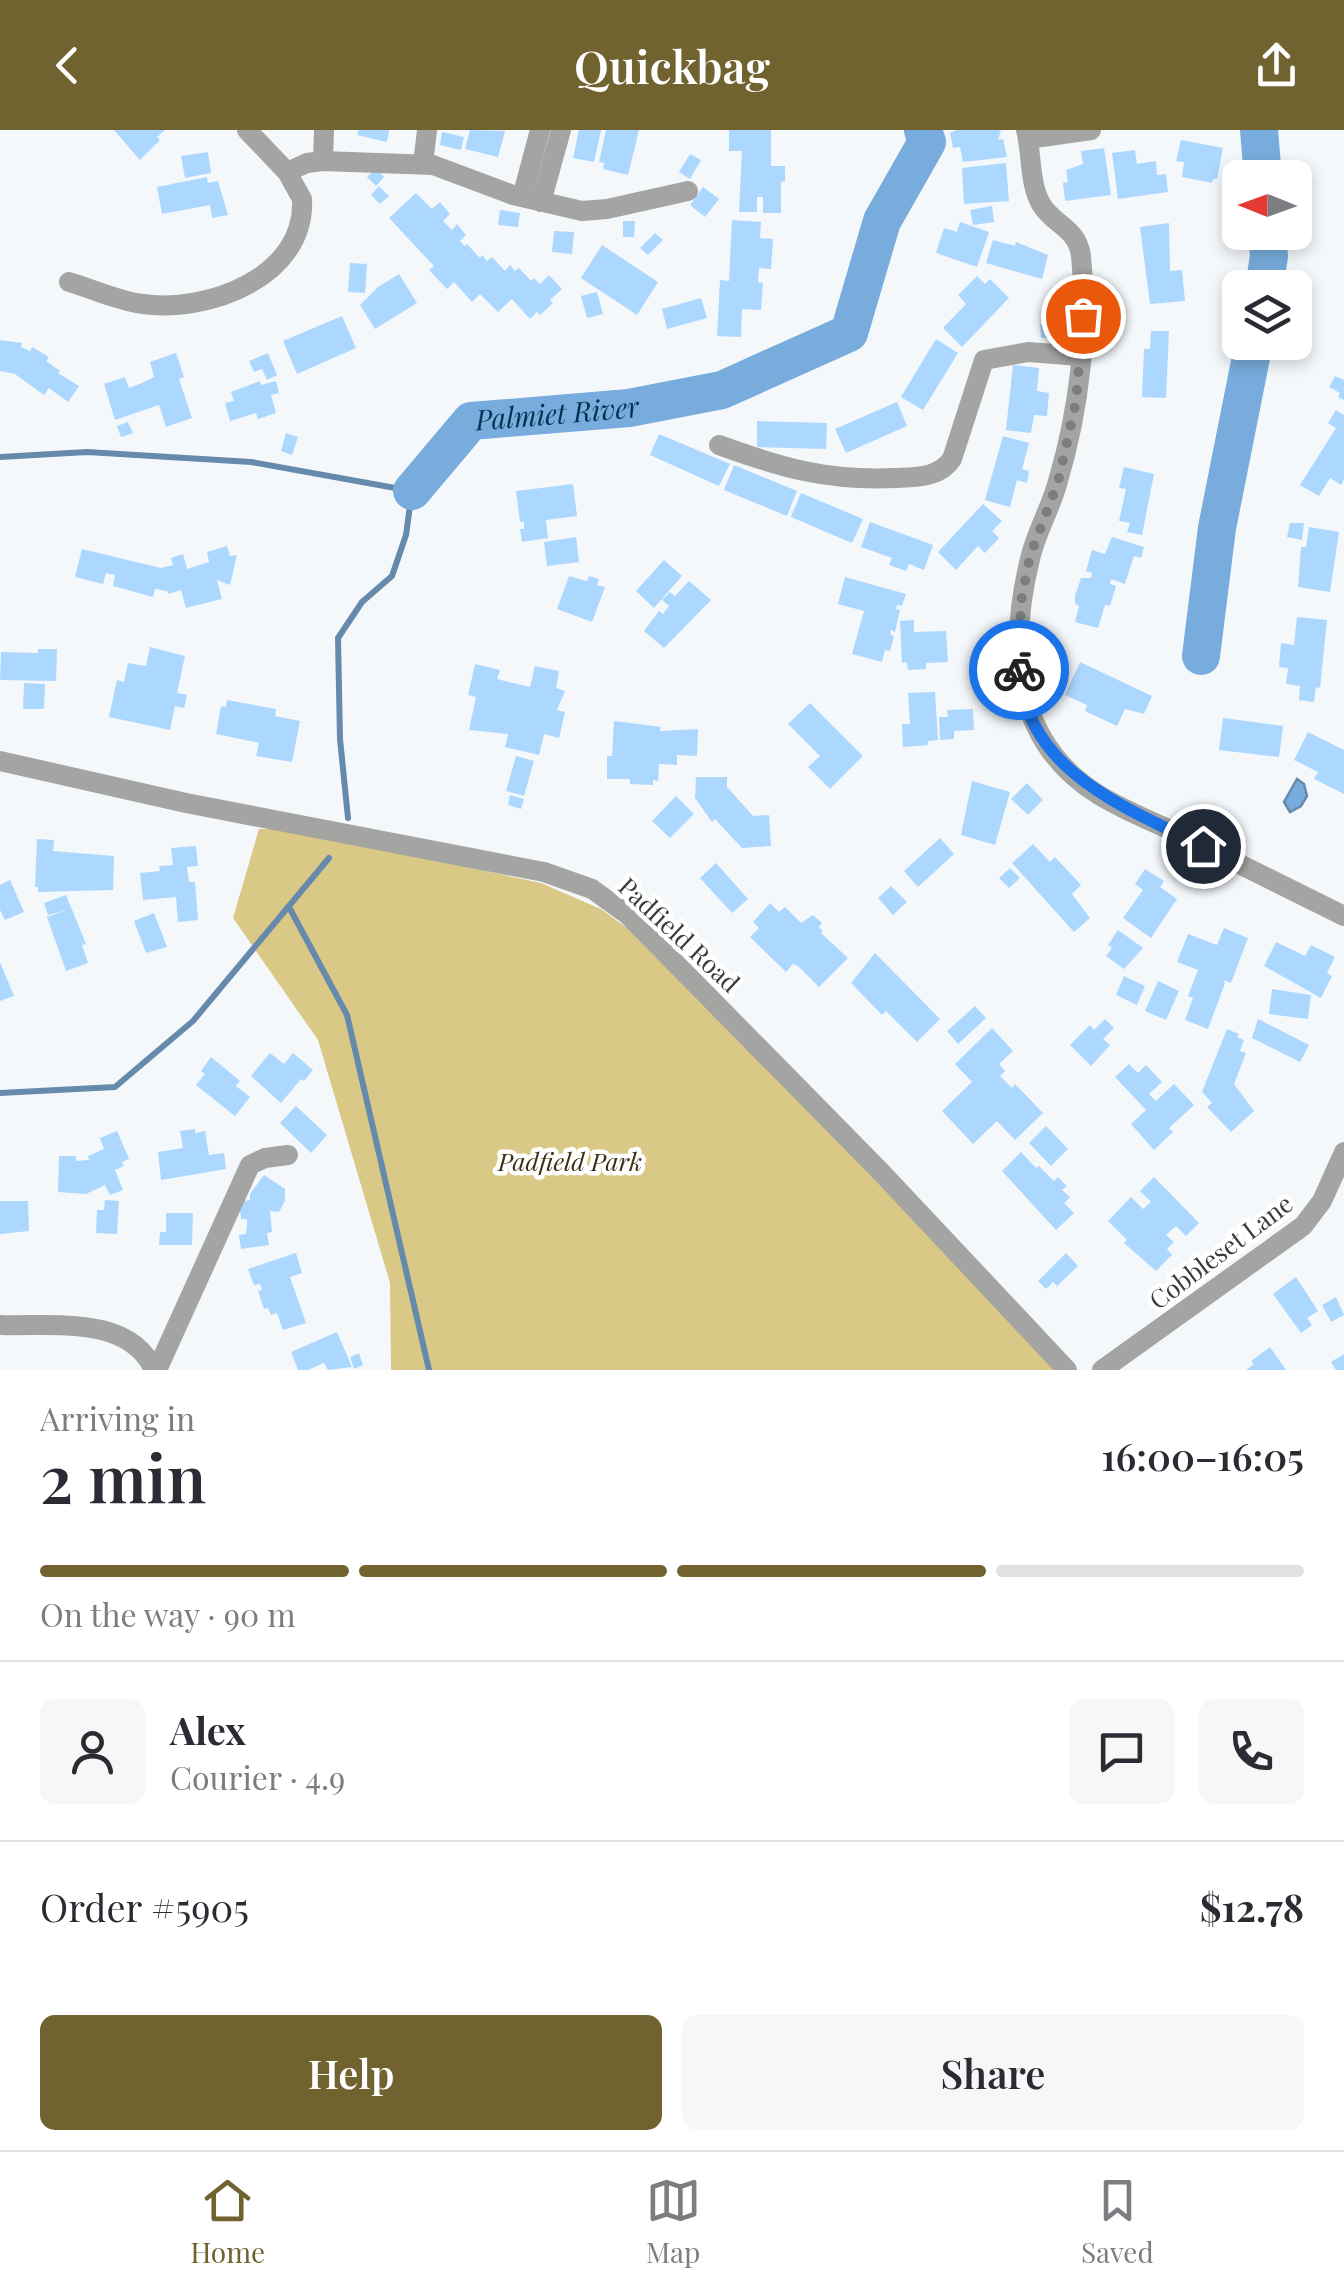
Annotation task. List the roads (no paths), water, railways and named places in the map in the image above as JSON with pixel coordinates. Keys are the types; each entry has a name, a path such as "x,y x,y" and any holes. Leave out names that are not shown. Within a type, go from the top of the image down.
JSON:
{"street":[{"path":"69,282 156,305 219,296 248,284 287,254 299,227 302,199 286,172 247,130"},
{"path":"324,130 324,161"},
{"path":"423,164 426,130"},
{"path":"531,199 540,130"},
{"path":"531,199 561,130"},
{"path":"1091,130 1027,134 1041,204 1074,234 1081,256 1080,356 1076,402 1058,482 1030,556 1021,602 1020,683 1033,720 1062,762 1098,794 1344,916"},
{"path":"286,172 324,161 423,164 565,210 594,210 688,191"},
{"path":"718,445 807,473 841,479 919,477 942,470 952,459 984,360 1028,352 1080,356"},
{"name":"Padfield Road","path":"0,761 204,807 544,872 592,889 650,936 1067,1370"},
{"name":"Cobbleset Lane","path":"1102,1370 1304,1226 1322,1201 1344,1152"},
{"path":"155,1370 250,1165 288,1155"},
{"path":"0,1325 112,1332 132,1342 155,1370"}],"water":[{"path":"1297,779 1304,784 1307,796 1301,806 1290,812 1284,802"}],"waterway":[{"name":"Palmiet River","path":"412,491 471,421 629,408 722,390 849,333 882,221 927,142 923,130"},
{"name":"Palmiet River","path":"1259,130 1262,160"},
{"name":"Palmiet River","path":"1267,270 1268,250"},
{"name":"Palmiet River","path":"1201,656 1217,528 1250,360"},
{"path":"0,457 87,452 251,462 412,491 406,535 392,576 362,602 338,638 340,739 348,818"},
{"name":"Palmiet River","path":"0,1093 115,1087 193,1021 329,858"},
{"path":"289,907 347,1015 429,1370"}],"park label":[{"name":"Padfield Park","path":"570,1162"}]}
